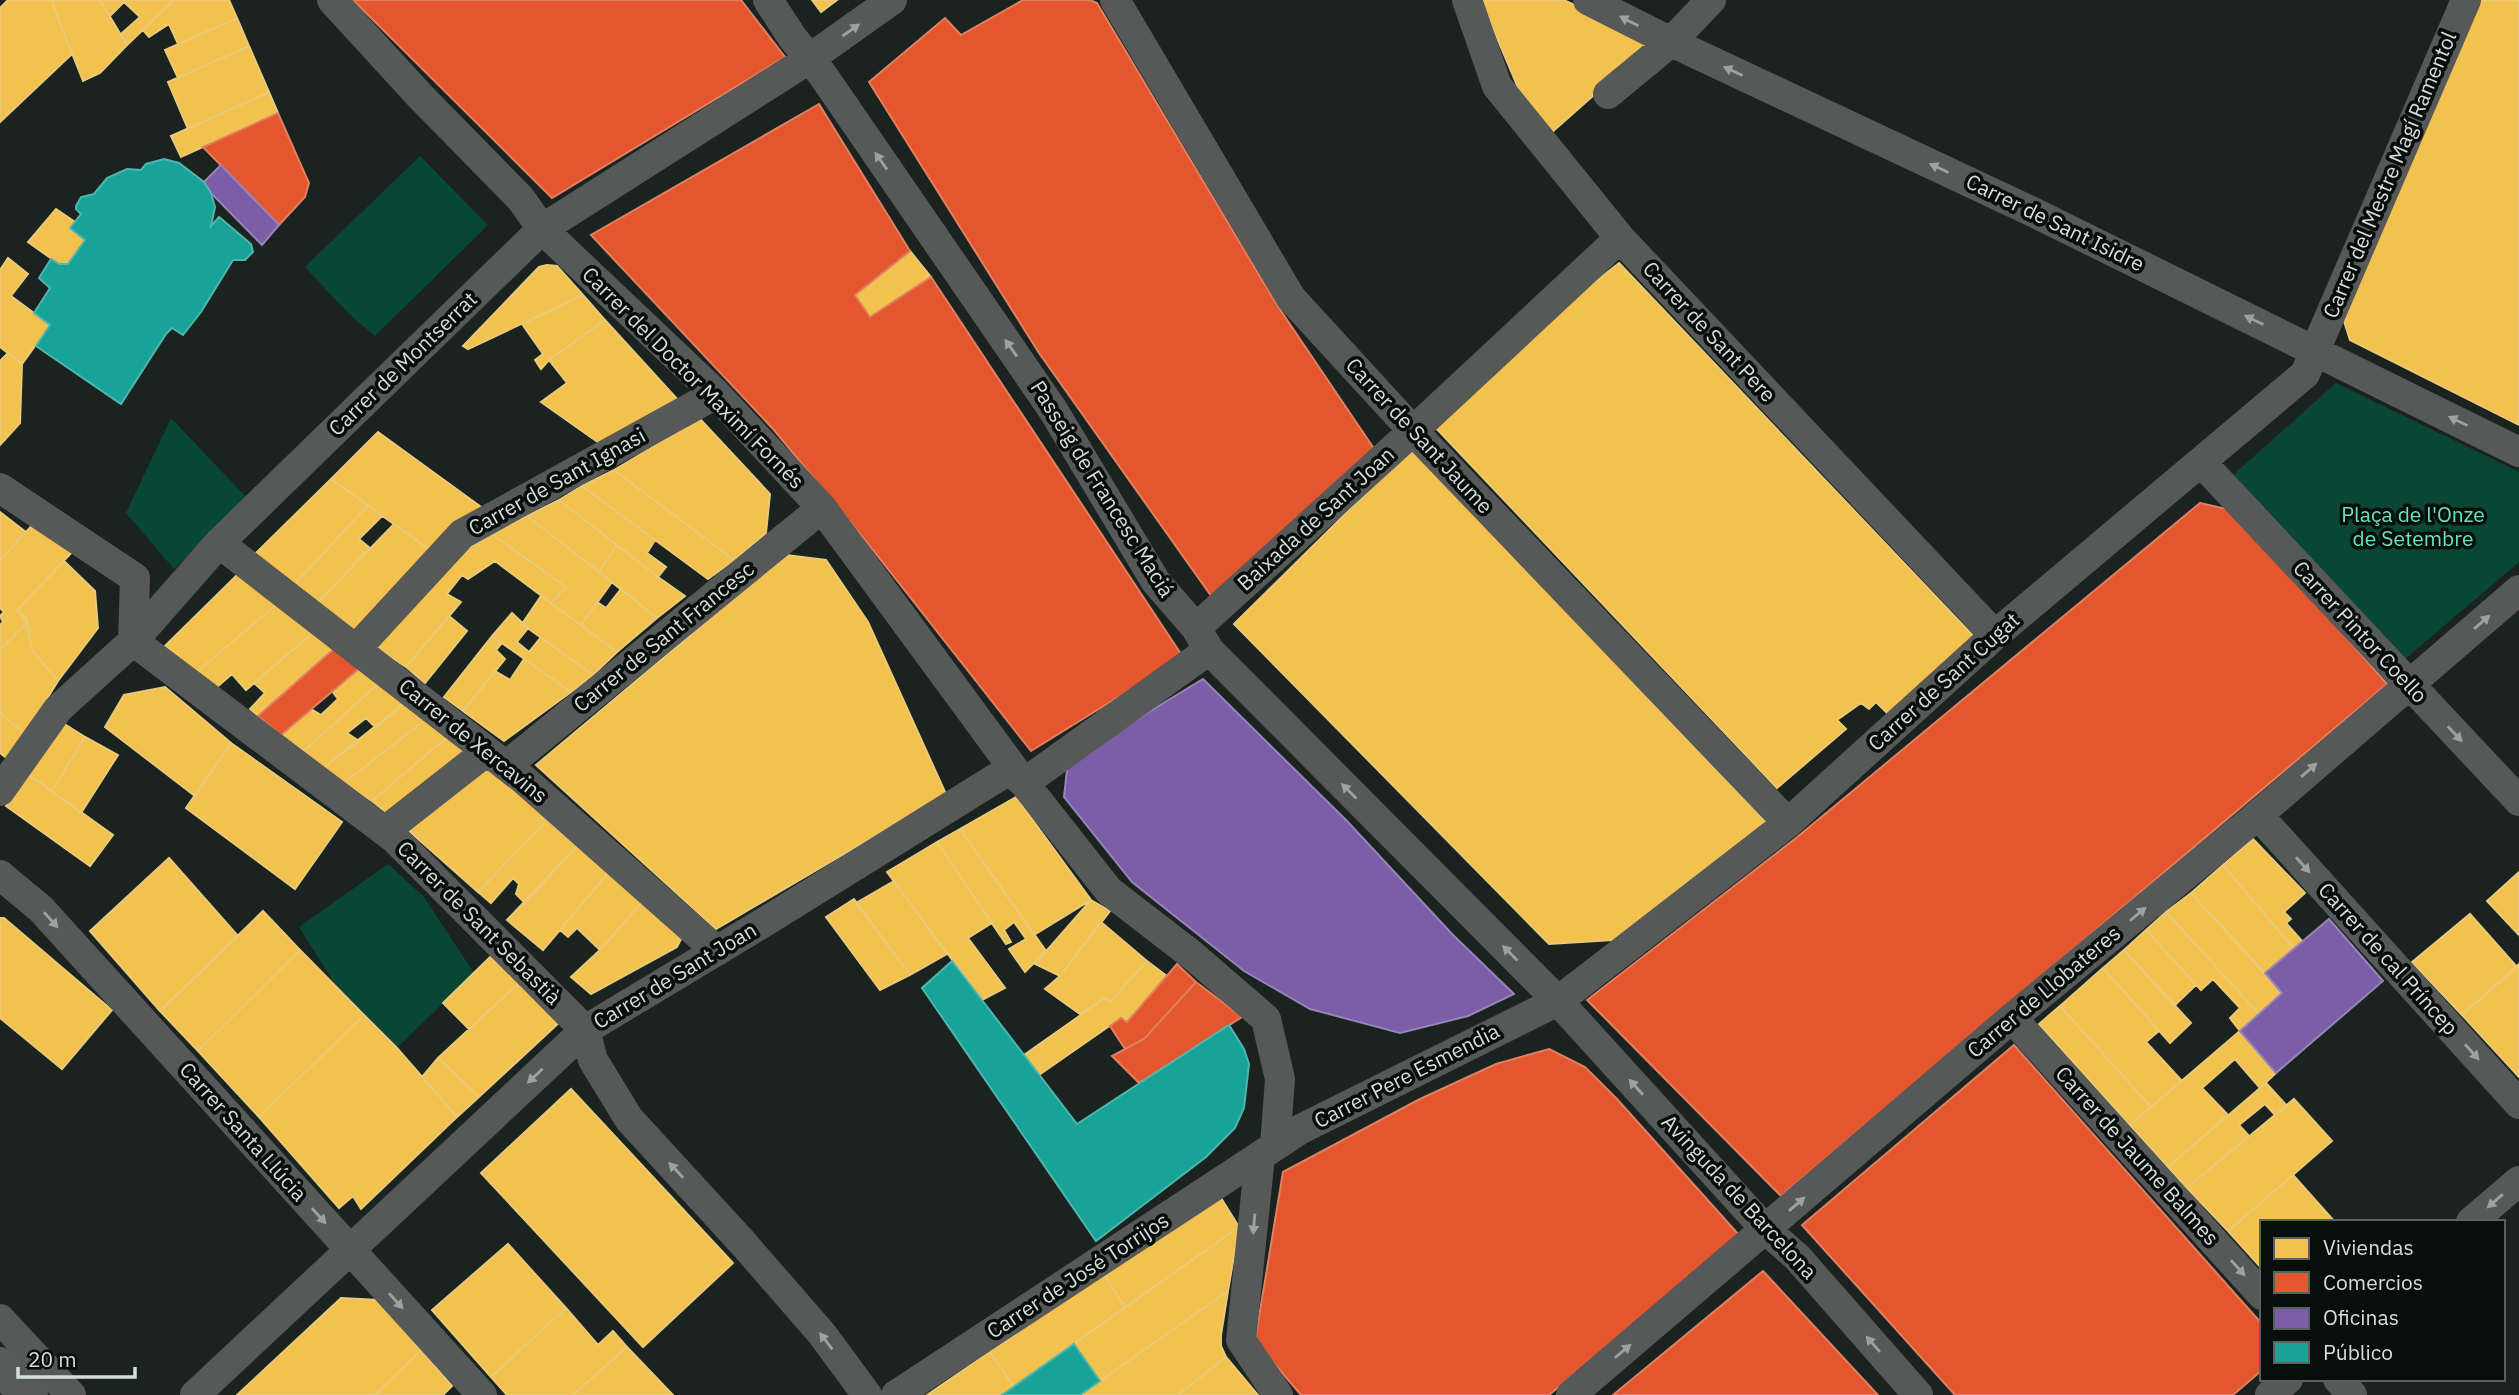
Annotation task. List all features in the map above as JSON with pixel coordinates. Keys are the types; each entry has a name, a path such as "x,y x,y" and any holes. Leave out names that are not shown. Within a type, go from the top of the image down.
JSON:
{"main road":[{"path":"0,1366 29,1395"}],"street":[{"name":"Carrer del Doctor Maximí Fornés","path":"332,0 420,96 522,200 542,229 716,394 822,508 1024,783 1109,891 1192,955 1266,1019 1280,1079 1241,1340 1278,1395"},
{"name":"Passeig de Francesc Maciá","path":"768,0 822,74 1053,410 1156,582 1203,639 1558,1001"},
{"name":"Carrer de Montserrat","path":"0,791 58,709 133,642 219,543 542,229 809,59 892,0"},
{"name":"Carrer de Sant Jaume","path":"1115,0 1291,298 1413,431 1788,823"},
{"name":"Carrer de Sant Pere","path":"1467,0 1497,86 1620,238 1996,635"},
{"name":"Carrer de Sant Isidre","path":"1588,0 1671,42 2035,213 2519,452"},
{"path":"1608,94 1671,42 1711,0"},
{"name":"Carrer del Mestre Magí Ramentol","path":"2315,351 2466,0"},
{"name":"Baixada de Sant Joan","path":"1203,639 1413,431 1620,238"},
{"name":"Carrer de Sant Cugat","path":"1558,1001 1788,823 1996,635 2305,374 2315,351"},
{"name":"Carrer de Sant Ignasi","path":"356,649 462,534 716,394"},
{"name":"Carrer Pintor Coello","path":"2201,462 2519,801"},
{"path":"0,488 135,578 133,642"},
{"name":"Carrer de Sant Francesc","path":"384,831 497,758 822,508"},
{"name":"Carrer de Xercavins","path":"219,543 497,758 717,951"},
{"name":"Carrer de Llobateres","path":"1571,1395 2011,1018 2258,815 2519,590"},
{"path":"1024,783 1203,639"},
{"name":"Carrer de Sant Sebastià","path":"133,642 384,831 585,1030 593,1060 629,1119 742,1241 822,1334 867,1395"},
{"name":"Carrer de Sant Joan","path":"195,1395 585,1030 1009,770 1024,783"},
{"name":"Carrer de cal Príncep","path":"2258,815 2519,1104"},
{"name":"Carrer Santa Llúcia","path":"0,875 41,909 482,1395"},
{"name":"Carrer Pere Esmendia","path":"1268,1151 1301,1129 1558,1001"},
{"name":"Avinguda de Barcelona","path":"1558,1001 1766,1230 1797,1257 1918,1395"},
{"name":"Carrer de Jaume Balmes","path":"2011,1018 2260,1293"},
{"name":"Carrer de José Torrijos","path":"896,1395 1268,1151"},
{"path":"2473,1220 2519,1181"},
{"path":"0,1319 71,1395"},
{"path":"2270,1395 2286,1381"},
{"path":"2340,1381 2352,1395"}],"green space":[{"path":"420,156 488,225 375,336 349,314 305,267"},
{"name":"Plaça de l'Onze de Setembre","path":"2336,383 2519,472 2519,562 2404,660 2233,475"},
{"path":"171,418 248,499 174,569 126,513"},
{"path":"388,864 424,897 474,973 397,1048 338,989 299,927"}],"building: Viviendas":[{"path":"8,0 51,0 72,54 0,122 0,8"},
{"path":"51,0 100,0 127,45 100,73 83,81"},
{"path":"100,0 174,0 127,45 121,34 140,17 124,2 110,16"},
{"path":"174,0 229,0 237,18 178,44 169,24 149,37 143,30"},
{"path":"812,0 837,0 821,12"},
{"path":"1481,0 1564,0 1649,40 1646,49 1551,133 1519,90"},
{"path":"2475,0 2519,0 2519,425 2350,340 2343,318"},
{"path":"237,18 249,46 178,78 165,50"},
{"path":"249,46 269,92 188,129 168,82"},
{"path":"269,92 278,113 181,157 171,136"},
{"path":"56,209 75,222 70,228 85,240 68,264 59,264 28,242"},
{"path":"910,251 931,277 870,317 855,295"},
{"path":"8,258 28,274 11,296 50,325 22,364 0,347 0,270"},
{"path":"1619,263 1979,642 1892,718 1876,702 1869,709 1861,703 1837,720 1846,729 1777,788 1433,425 1529,334"},
{"path":"557,266 583,295 468,349 463,346 539,267"},
{"path":"583,295 605,320 549,360 541,369 535,360 543,354 522,324"},
{"path":"605,320 679,401 602,445 541,402 567,383 549,360"},
{"path":"8,353 22,364 20,423 0,445 0,361"},
{"path":"700,419 770,494 766,533 734,560 614,470"},
{"path":"378,432 488,512 433,552 331,479"},
{"path":"1412,448 1766,822 1613,940 1549,944 1234,624"},
{"path":"614,470 734,560 708,579 582,486"},
{"path":"331,479 368,505 294,585 253,556"},
{"path":"582,486 655,540 647,553 666,567 658,577 559,500"},
{"path":"559,500 617,545 599,572 527,516"},
{"path":"368,505 382,516 359,539 370,548 318,602 294,585"},
{"path":"0,512 26,532 0,560"},
{"path":"527,516 612,582 581,625 551,603 566,587 492,534"},
{"path":"37,520 74,550 17,610 27,622 0,650 0,625 3,622 0,616 4,612 0,608 0,560"},
{"path":"394,524 433,552 357,632 318,602"},
{"path":"492,534 566,587 551,603 495,561 468,579 462,575 447,594 461,602 406,667 371,644 443,564"},
{"path":"617,545 685,596 657,618 599,572"},
{"path":"786,555 826,560 868,622 946,794 716,929 536,765"},
{"path":"64,561 95,591 98,628 58,681 32,650 27,619 17,610"},
{"path":"237,575 278,603 197,672 165,646"},
{"path":"621,589 657,618 617,652 581,625 597,602 606,608"},
{"path":"541,596 617,652 593,675 522,624"},
{"path":"278,603 316,630 246,690 232,674 217,687 197,672"},
{"path":"512,613 528,628 517,642 529,652 541,637 593,675 571,692 492,636"},
{"path":"449,616 467,631 425,683 406,667"},
{"path":"27,622 32,650 58,681 25,734 0,713 0,650"},
{"path":"316,630 337,646 258,716 250,709 265,693 254,683"},
{"path":"492,636 502,643 496,650 505,659 463,711 444,697"},
{"path":"524,659 571,692 504,741 463,711 495,671 510,680"},
{"path":"361,667 381,681 304,751 281,735 311,709 321,715 338,699 332,691"},
{"path":"381,681 408,700 376,728 366,718 347,733 359,741 323,768 304,751"},
{"path":"165,687 231,743 195,796 105,727 124,695"},
{"path":"408,700 430,716 344,783 323,768"},
{"path":"0,713 25,734 9,760 0,753"},
{"path":"430,716 452,733 372,801 344,783"},
{"path":"63,723 85,737 52,791 28,774"},
{"path":"452,733 474,751 393,818 372,801"},
{"path":"85,737 118,755 81,813 52,791"},
{"path":"231,743 342,822 295,889 186,808"},
{"path":"487,763 547,820 478,892 408,830"},
{"path":"28,774 113,835 90,866 6,806"},
{"path":"1016,797 1091,900 1034,935 960,829"},
{"path":"547,820 577,846 525,903 516,894 519,884 513,878 491,903 478,892"},
{"path":"960,829 1046,951 1025,972 1009,949 1026,939 1014,922 1004,930 1011,942 1006,944 937,842"},
{"path":"2253,839 2305,893 2284,912 2291,919 2286,923 2303,942 2294,949 2223,865"},
{"path":"937,842 992,923 968,938 1005,988 982,1000 887,872"},
{"path":"577,846 609,872 543,950 507,920"},
{"path":"169,858 238,936 160,1011 90,931"},
{"path":"2223,865 2294,949 2265,973 2191,893"},
{"path":"609,872 643,901 600,950 577,928 568,937 560,930"},
{"path":"2519,872 2519,935 2487,901"},
{"path":"894,881 947,954 910,975 856,903"},
{"path":"2191,893 2282,993 2259,1014 2166,912"},
{"path":"854,899 910,975 880,990 826,917"},
{"path":"1091,900 1110,911 1060,976 1035,964"},
{"path":"643,901 681,939 677,947 591,994 571,977 600,950"},
{"path":"263,911 300,950 198,1051 160,1011"},
{"path":"2166,912 2259,1014 2240,1031 2230,1018 2240,1008 2213,979 2201,990 2146,930"},
{"path":"2470,914 2517,967 2462,1015 2412,962"},
{"path":"0,918 4,918 112,1010 62,1069 0,1018"},
{"path":"1101,922 1147,961 1110,1002 1105,998 1080,1014 1045,989 1060,976"},
{"path":"2146,930 2196,985 2174,1006 2124,950"},
{"path":"300,950 364,1015 259,1117 198,1051"},
{"path":"2124,950 2191,1023 2170,1043 2103,968"},
{"path":"490,957 521,981 469,1029 443,1003"},
{"path":"1147,961 1168,977 1127,1022 1121,1018 1039,1075 1024,1055 1105,998 1110,1002"},
{"path":"2519,964 2519,1077 2462,1015"},
{"path":"2103,968 2159,1031 2146,1042 2182,1081 2151,1107 2060,1006"},
{"path":"521,981 562,1020 479,1097 438,1058"},
{"path":"2060,1006 2151,1107 2130,1125 2039,1024"},
{"path":"364,1015 397,1048 457,1117 361,1209 353,1196 339,1208 259,1117"},
{"path":"2240,1031 2276,1073 2260,1088 2235,1059 2202,1088 2228,1115 2168,1167 2130,1125"},
{"path":"438,1058 479,1097 457,1117 422,1077"},
{"path":"2266,1083 2287,1106 2275,1115 2265,1104 2239,1125 2249,1136 2187,1188 2168,1167"},
{"path":"571,1089 733,1263 643,1347 481,1173"},
{"path":"2294,1099 2332,1141 2228,1231 2187,1188"},
{"path":"2293,1175 2333,1220 2260,1220 2260,1267 2228,1231"},
{"path":"1221,1198 1239,1227 1125,1307 1103,1273"},
{"path":"1239,1227 1228,1291 1100,1381 1074,1344"},
{"path":"508,1244 566,1308 491,1377 432,1310"},
{"path":"1103,1273 1125,1307 1014,1387 990,1352"},
{"path":"1228,1291 1221,1335 1221,1346 1226,1357 1178,1395 1080,1395"},
{"path":"341,1298 379,1300 421,1350 375,1395 237,1395"},
{"path":"566,1308 598,1345 613,1331 627,1347 573,1395 507,1395 491,1377"},
{"path":"627,1347 673,1395 573,1395"},
{"path":"421,1350 452,1386 443,1395 375,1395"},
{"path":"990,1352 1014,1387 1002,1395 927,1395"},
{"path":"1226,1357 1258,1395 1178,1395"}],"building: Comercios":[{"path":"353,0 741,0 785,57 552,198"},
{"path":"1023,0 1090,0 1097,3 1277,305 1377,453 1214,600 1039,353 869,82 945,18 961,35"},
{"path":"819,104 910,251 855,295 870,317 931,277 1183,657 1031,751 865,540 774,430 591,235"},
{"path":"278,113 309,183 305,197 279,225 203,147"},
{"path":"2200,503 2235,511 2387,684 1781,1196 1587,1000 1796,838"},
{"path":"337,646 361,667 281,735 258,716"},
{"path":"1177,964 1196,982 1144,1039 1125,1049 1110,1026 1121,1018 1127,1022"},
{"path":"1196,982 1242,1017 1139,1083 1112,1056 1144,1039"},
{"path":"2014,1045 2260,1322 2260,1372 2233,1395 1955,1395 1802,1225"},
{"path":"1549,1049 1585,1067 1739,1235 1549,1395 1301,1395 1255,1341 1283,1172 1420,1099 1496,1064"},
{"path":"1763,1271 1878,1395 1613,1395"}],"building: Oficinas":[{"path":"221,165 279,225 262,245 211,193 204,182"},
{"path":"1203,679 1347,821 1453,935 1514,994 1468,1016 1400,1033 1310,1009 1244,971 1132,882 1064,797 1068,761"},
{"path":"2329,919 2383,981 2276,1073 2240,1031 2282,993 2265,973"}],"building: Público":[{"path":"164,159 179,163 204,182 215,207 211,226 219,217 251,244 253,252 245,260 233,260 201,312 183,335 172,328 166,334 121,404 36,346 50,325 34,313 50,288 39,278 51,259 59,264 68,264 85,240 70,228 81,214 76,206 81,197 94,194 107,178 127,169 141,170 146,164"},
{"path":"952,961 1077,1124 1229,1025 1244,1049 1249,1064 1244,1108 1235,1128 1206,1157 1096,1241 922,988"},
{"path":"1074,1344 1100,1381 1080,1395 1002,1395"}]}
